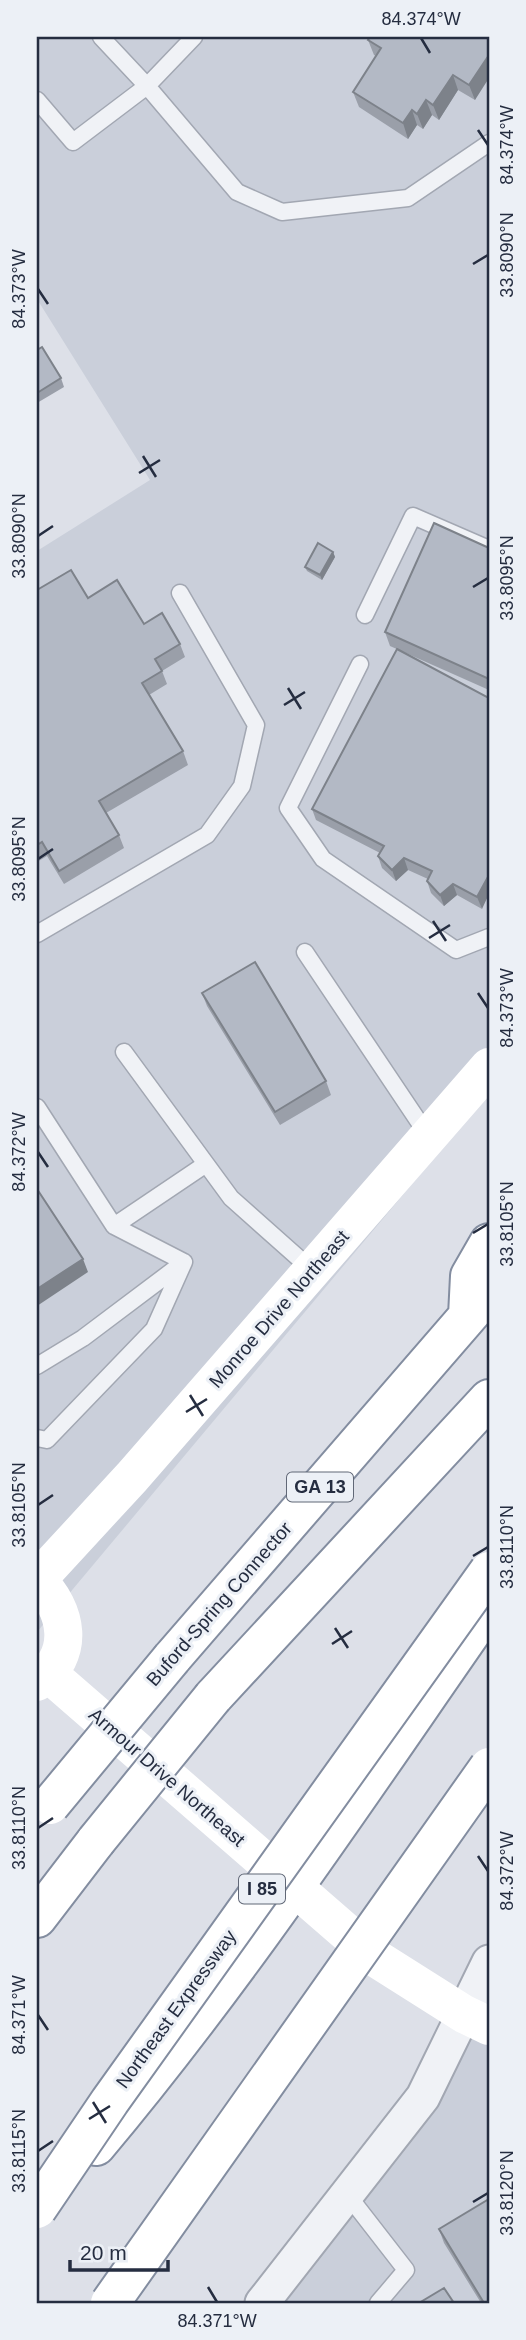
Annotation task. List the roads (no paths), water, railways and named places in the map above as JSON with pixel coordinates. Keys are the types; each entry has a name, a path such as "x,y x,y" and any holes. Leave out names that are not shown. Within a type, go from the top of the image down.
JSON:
{"main road":[{"name":"Monroe Drive Northeast","path":"43,1678 60,1653 64,1637 62,1618 54,1598 37,1580 132,1477 489,1067"},
{"path":"479,1304 470,1276 489,1242"},
{"name":"Buford-Spring Connector","path":"44,1814 172,1658 479,1304"},
{"path":"37,1919 96,1841 213,1697 489,1399"},
{"name":"Northeast Expressway","path":"37,2209 118,2090 489,1571"},
{"path":"37,2218 135,2100 294,1888 489,1607"},
{"name":"Armour Drive Northeast","path":"43,1678 377,1959 477,2020"},
{"path":"110,2303 489,1767"}],"street":[{"path":"262,2303 423,2097 477,2020 489,1962"}],"lane":[{"path":"102,37 237,192 282,212 408,198 489,143"},
{"path":"37,100 73,142 147,86 194,37"},
{"path":"365,615 413,516 489,550"},
{"path":"37,933 207,835 242,786 256,725 180,593"},
{"path":"360,664 288,808 323,859 456,950 489,937"},
{"path":"306,952 429,1137"},
{"path":"124,1052 231,1198 312,1270"},
{"path":"37,1107 114,1226 184,1262"},
{"path":"114,1226 206,1164"},
{"path":"37,1366 83,1338 184,1262"},
{"path":"37,1438 47,1440 154,1329 184,1262"},
{"path":"347,2194 406,2270 378,2303"}]}
